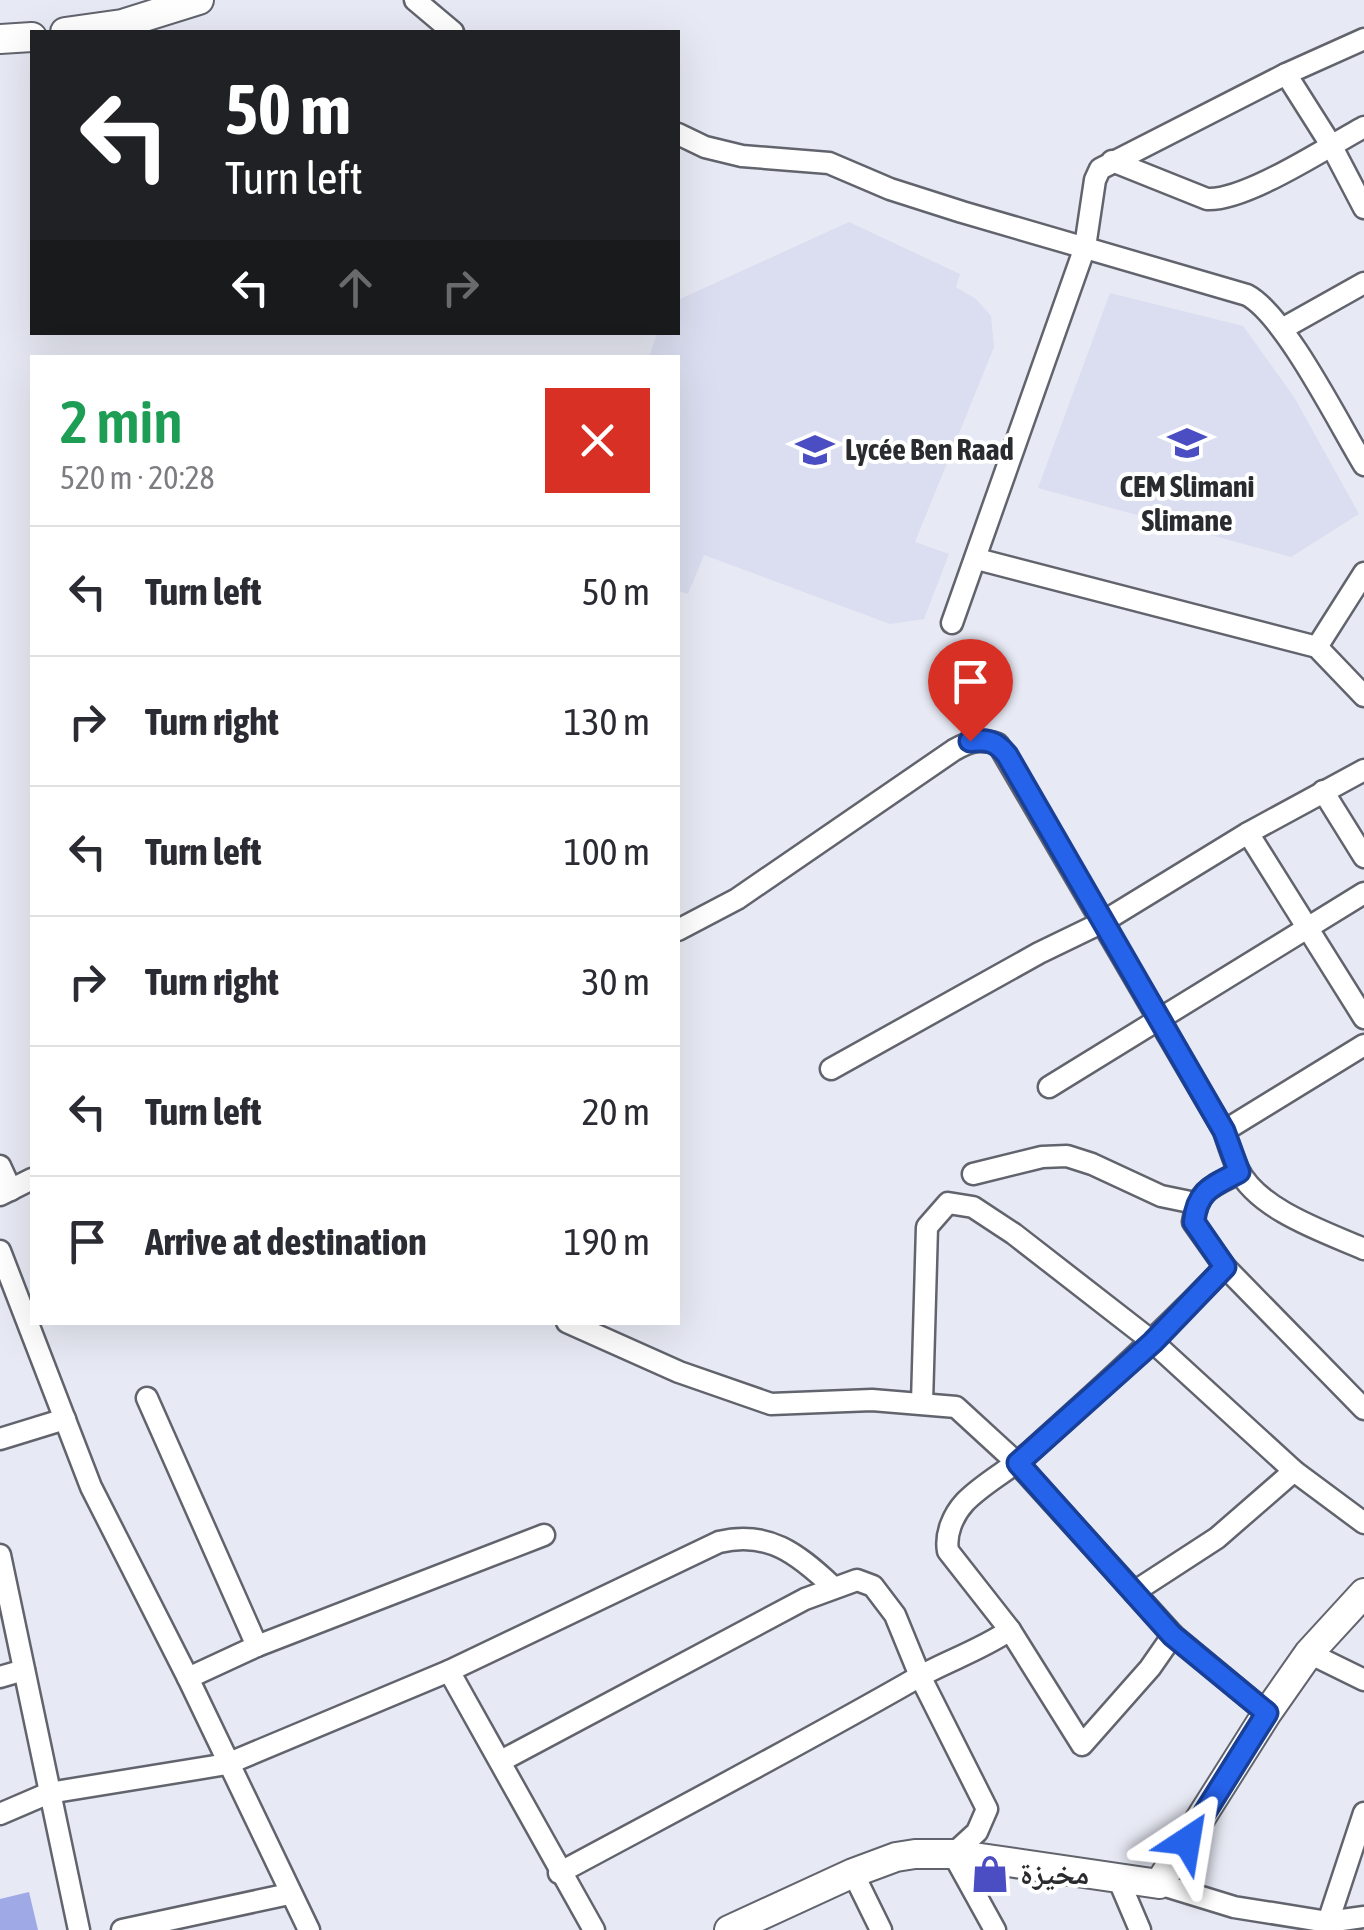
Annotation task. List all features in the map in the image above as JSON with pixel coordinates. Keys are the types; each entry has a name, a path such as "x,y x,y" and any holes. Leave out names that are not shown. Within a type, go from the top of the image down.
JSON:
{"street":[{"path":"79,30 122,24 199,0"},
{"path":"415,0 451,30"},
{"path":"0,39 30,37"},
{"path":"952,623 1086,248 1095,180 1100,169 1286,74 1364,39"},
{"path":"1286,74 1364,208"},
{"path":"1112,161 1207,199 1220,200 1250,188 1364,126"},
{"path":"680,135 742,156 829,163 890,189 1247,295 1263,305 1282,328 1362,455"},
{"path":"1282,328 1364,282"},
{"path":"977,559 1317,647 1355,669 1364,696"},
{"path":"1317,647 1364,573"},
{"path":"680,929 737,899 954,750 970,741 998,744 1224,1131 1239,1172 1276,1208 1315,1230 1361,1245"},
{"path":"832,1069 1038,953 1101,923 1248,833 1364,770"},
{"path":"1323,791 1364,856"},
{"path":"1248,833 1304,928 1364,1018"},
{"path":"1049,1087 1364,892"},
{"path":"1224,1131 1364,1045"},
{"path":"973,1174 1042,1156 1067,1156 1161,1196 1195,1203"},
{"path":"0,1166 5,1192 30,1180"},
{"path":"1239,1172 1209,1188 1195,1203 1194,1222 1225,1267 1364,1409"},
{"path":"922,1403 927,1227 948,1204 973,1206 1153,1342 1294,1471 1364,1523"},
{"path":"0,1251 91,1487 309,1930"},
{"path":"1172,1635 1150,1668 1082,1745 1010,1630 948,1551 947,1542 952,1522 965,1502 1018,1463 1153,1342 1225,1267"},
{"path":"574,1325 679,1372 771,1404 872,1400 956,1407 1018,1463 1172,1635 1267,1713"},
{"path":"147,1398 257,1646"},
{"path":"0,1438 64,1419"},
{"path":"1134,1592 1216,1538 1294,1471"},
{"path":"188,1678 257,1646 544,1534"},
{"path":"0,1814 49,1793 227,1764 449,1672 719,1542 741,1537 780,1547 832,1586"},
{"path":"0,1555 79,1930"},
{"path":"501,1761 832,1586 857,1580 873,1586 895,1615 920,1676 987,1809 977,1832 953,1854"},
{"path":"1159,1884 1309,1653 1364,1593"},
{"path":"559,1872 920,1676 981,1650 1010,1630"},
{"path":"1309,1653 1364,1680"},
{"path":"0,1677 24,1670"},
{"path":"449,1672 594,1930"},
{"path":"1328,1922 1364,1812"},
{"path":"953,1854 995,1930"},
{"path":"729,1930 896,1856 953,1854 1117,1876 1159,1884 1234,1907 1328,1922 1364,1917"},
{"path":"853,1873 881,1930"},
{"path":"1117,1876 1140,1930"},
{"path":"122,1930 288,1894"}],"shaded area":[{"name":"Lycée Ben Raad","path":"849,222 960,274 956,287 976,299 991,316 994,347 915,542 949,554 924,619 890,624 704,555 688,594 680,592 680,355 650,355 656,335 680,335 680,299"},
{"name":"CEM Slimani Slimane","path":"1110,293 1243,326 1294,397 1359,514 1291,557 1038,488"}],"building":[{"path":"29,1892 38,1930 0,1930 0,1899"}],"place":[{"name":"CEM Slimani Slimane","path":"1187,443"},
{"name":"Lycée Ben Raad","path":"815,450"},
{"name":"مخيزة","path":"990,1874"}],"route":[{"path":"970,741 998,744 1007,755 1224,1131 1239,1172 1209,1188 1195,1203 1194,1222 1225,1267 1153,1342 1018,1463 1172,1635 1267,1713 1187,1841"}]}
